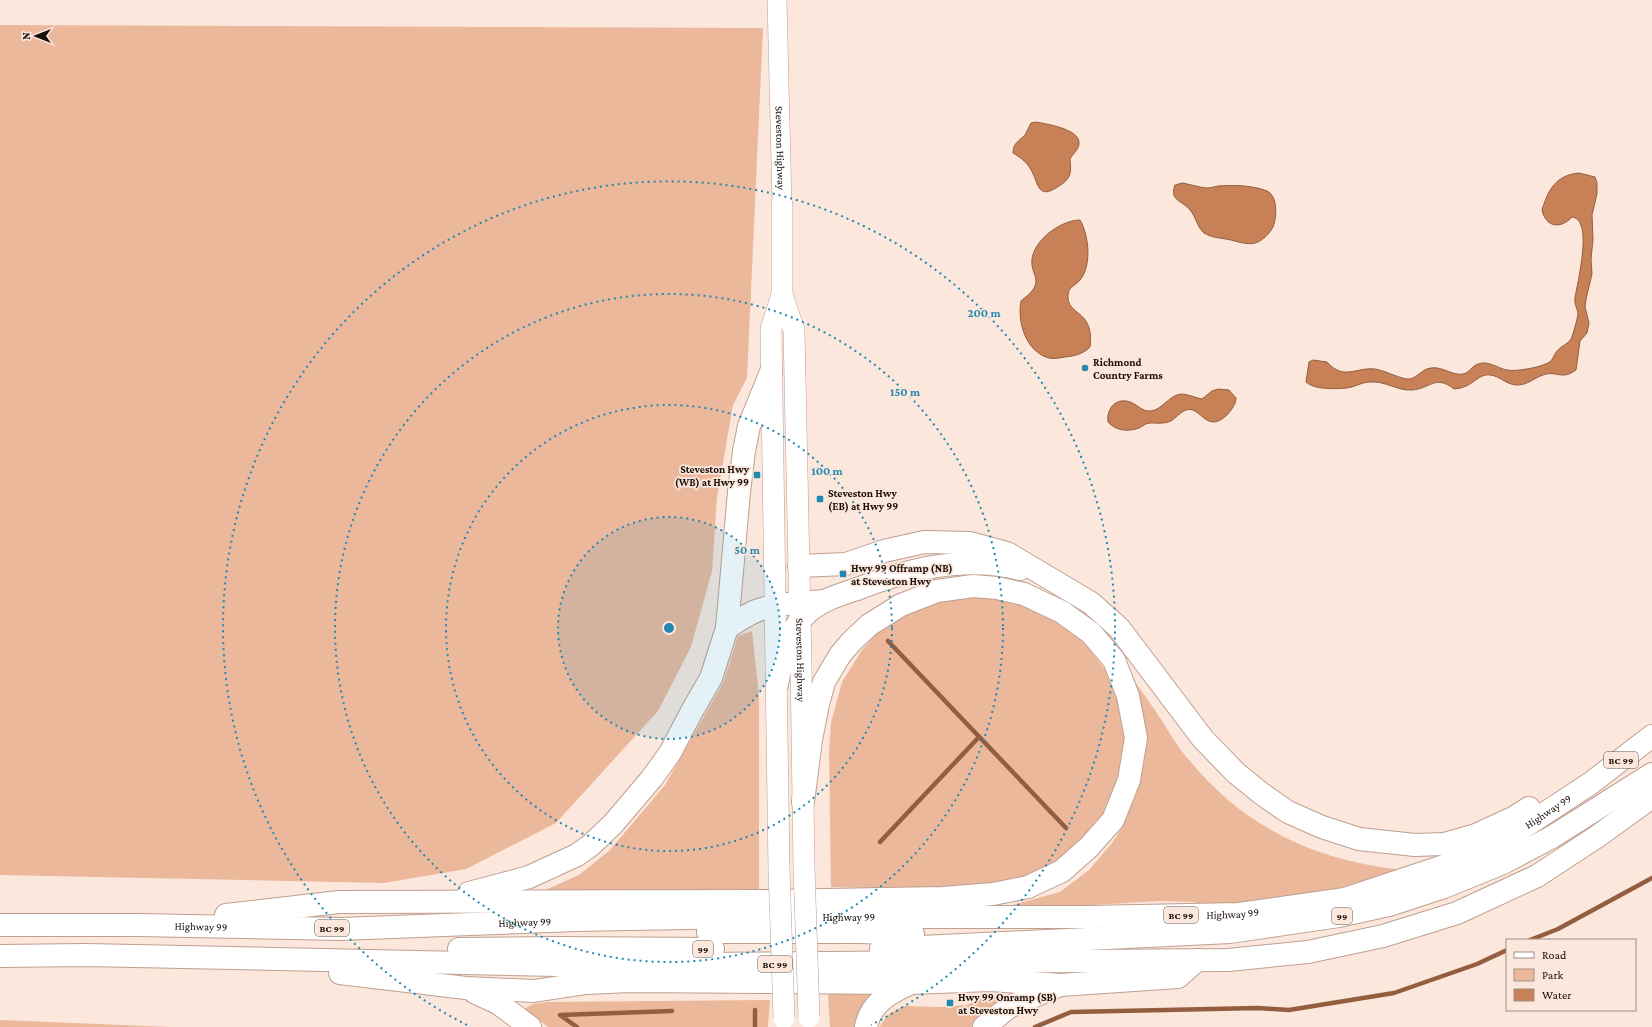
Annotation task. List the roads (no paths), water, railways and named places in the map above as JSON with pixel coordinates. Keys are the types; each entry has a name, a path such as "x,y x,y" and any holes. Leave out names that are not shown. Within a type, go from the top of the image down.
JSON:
{"highway":[{"path":"435,901 488,889 529,876 577,855 591,845 613,824 647,784 670,753 711,678 727,628 738,492 744,451 749,426 771,372"},
{"path":"800,566 846,564 884,552 924,542 970,543 1007,553 1091,603 1119,628 1203,739 1236,773 1262,794 1288,812 1322,827 1359,839 1416,845 1444,844 1476,835 1513,818 1566,786 1591,783"},
{"path":"727,628 757,610 775,607 800,612 824,601 887,577 928,567 970,563 1004,566 1042,575"},
{"path":"138,925 339,902 767,901 936,898 993,894 1028,887 1062,871 1089,847 1113,820 1129,780 1136,738 1128,696 1114,660 1091,633 1062,612 1024,594 998,588 973,586 937,591 901,605 869,626 850,642 840,655 824,682 811,740 804,802"},
{"path":"777,684 782,660 800,612"},
{"name":"Highway 99","path":"0,925 138,925 341,928 527,923 576,920 734,917 1089,917 1239,914 1345,899 1486,852 1591,783 1652,736"},
{"name":"99","path":"1605,805 1652,765"},
{"name":"99","path":"352,961 388,950 565,948 843,951 1230,932 1339,916 1389,905 1444,887 1503,863 1552,837 1652,774"},
{"name":"BC 99","path":"0,956 86,955 296,961 558,965 1228,960 1308,952 1384,936 1457,913 1537,876 1598,836 1652,797"},
{"name":"99","path":"527,923 569,930 860,932 1056,940"},
{"path":"296,961 341,974 466,988 534,991 586,984 629,981 910,984 991,980 1060,985 1178,977 1197,960"},
{"path":"866,1027 871,1011 879,1001 896,990 910,984"},
{"path":"984,1027 1009,1007 1060,985"},
{"path":"466,988 498,1003 530,1027"}],"main road":[{"name":"Steveston Highway","path":"782,204 782,295 771,329 771,372 779,869 784,1022"},
{"name":"Steveston Highway","path":"782,295 794,330 800,566 804,868 810,1022"}],"street":[{"name":"Steveston Highway","path":"778,0 782,204"}],"water":[{"path":"1036,122 1062,128 1074,134 1078,138 1079,143 1077,150 1070,159 1071,170 1068,179 1053,190 1047,192 1039,188 1028,165 1013,153 1015,144 1025,135 1031,123"},
{"path":"1579,173 1595,177 1597,183 1597,194 1592,215 1592,274 1585,307 1589,323 1587,333 1580,341 1576,370 1566,375 1543,375 1521,385 1509,383 1498,377 1485,375 1464,387 1454,389 1437,382 1418,389 1407,390 1376,382 1364,383 1347,388 1331,389 1320,388 1306,382 1309,362 1313,360 1327,362 1339,371 1350,372 1375,369 1407,379 1415,377 1431,368 1439,368 1455,374 1463,374 1476,365 1482,363 1507,370 1517,370 1536,367 1551,361 1558,350 1571,339 1575,326 1578,313 1575,300 1581,267 1583,240 1579,220 1572,217 1563,224 1554,225 1547,220 1542,210 1550,190 1559,180 1571,174"},
{"path":"1182,183 1206,188 1218,186 1242,186 1267,191 1273,197 1276,207 1273,227 1269,234 1258,242 1252,244 1207,235 1200,228 1190,210 1175,197 1175,185"},
{"path":"1080,220 1087,242 1088,259 1084,274 1068,293 1068,301 1072,308 1085,319 1089,329 1091,341 1090,347 1082,353 1075,355 1049,358 1034,350 1025,335 1020,318 1021,301 1031,292 1036,282 1032,265 1032,257 1035,249 1047,234 1055,228 1072,221"},
{"path":"1218,389 1229,390 1236,400 1234,406 1228,414 1220,420 1214,422 1209,421 1196,412 1186,410 1171,421 1149,423 1131,430 1118,429 1108,422 1110,409 1113,405 1120,401 1130,402 1144,410 1151,411 1155,410 1177,395 1184,394 1202,399 1212,391"}],"waterway":[{"path":"888,641 1066,828"},
{"path":"880,842 979,737"},
{"path":"1533,939 1558,929 1652,878"},
{"path":"1035,1027 1071,1012 1258,1008 1289,1010 1394,993 1477,964 1506,950"},
{"path":"755,1010 755,1027"},
{"path":"577,1027 560,1015 672,1011"}],"place":[{"name":"Richmond Country Farms","path":"1085,368"},
{"name":"Steveston Hwy (WB) at Hwy 99","path":"757,475"},
{"name":"Steveston Hwy (EB) at Hwy 99","path":"820,499"},
{"name":"Hwy 99 Offramp (NB) at Steveston Hwy","path":"843,574"},
{"name":"Hwy 99 Onramp (SB) at Steveston Hwy","path":"950,1003"}]}
